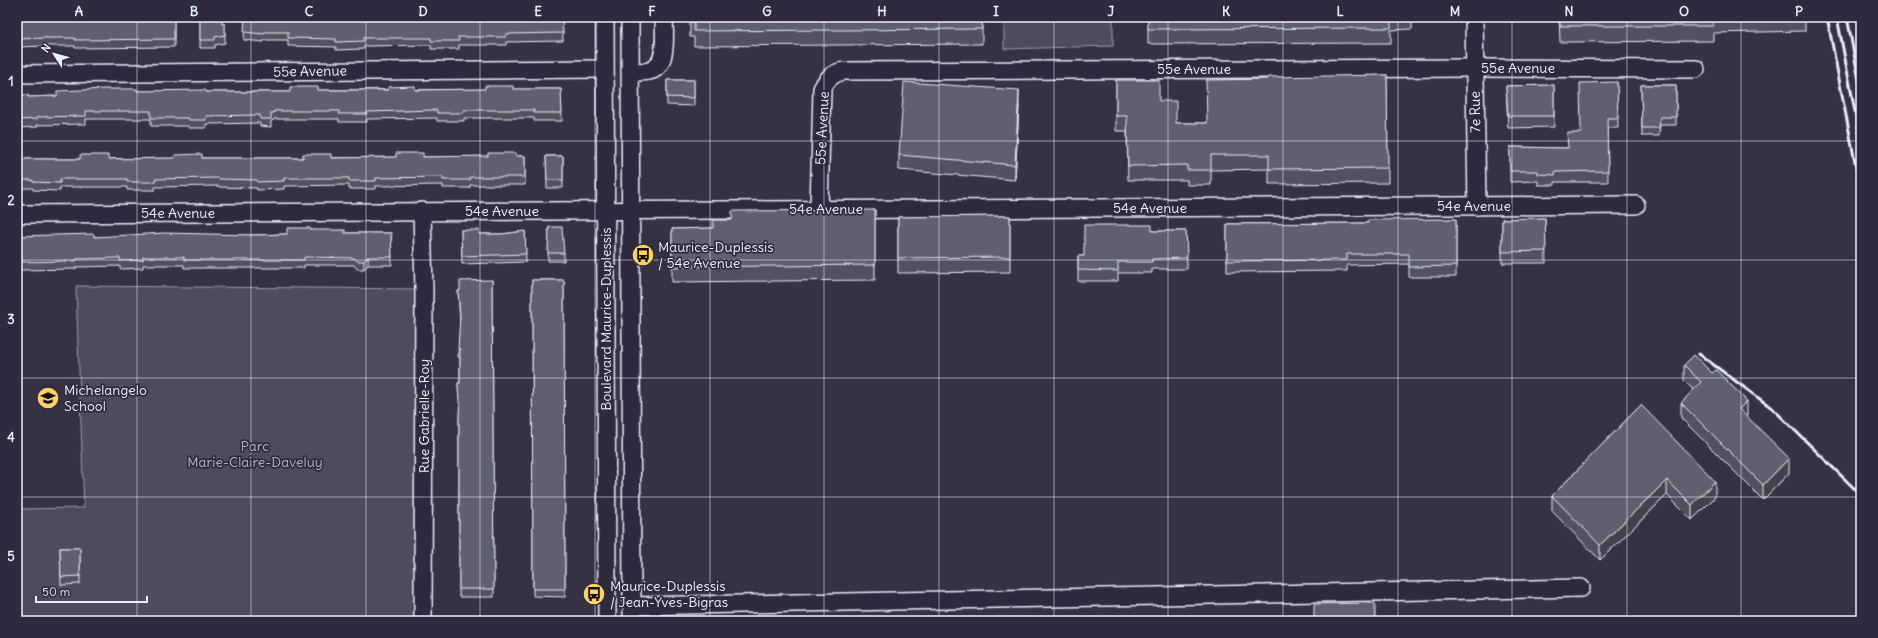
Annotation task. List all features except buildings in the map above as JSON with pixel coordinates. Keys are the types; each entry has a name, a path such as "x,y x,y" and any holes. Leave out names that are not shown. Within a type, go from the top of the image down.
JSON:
{"street":[{"name":"Boulevard Maurice-Duplessis","path":"605,17 607,621"},
{"name":"Boulevard Maurice-Duplessis","path":"630,17 632,614"},
{"path":"630,71 650,71 659,65 664,54 664,17"},
{"name":"7e Rue","path":"1474,17 1477,206"},
{"name":"55e Avenue","path":"819,209 822,89 829,77 836,72 1475,68 1696,69"},
{"name":"55e Avenue","path":"17,74 604,69"},
{"name":"54e Avenue","path":"17,214 1636,205"},
{"name":"Rue Gabrielle-Roy","path":"422,211 424,289 424,621"},
{"path":"632,614 1581,588"}],"green space":[{"path":"1004,17 1113,17 1113,46 1004,49"},
{"name":"Parc Marie-Claire-Daveluy","path":"76,286 424,289 423,621 17,621 17,509 84,508"}],"railway":[{"path":"1827,17 1861,193"},
{"path":"1837,17 1861,143"},
{"path":"1847,17 1861,91"},
{"path":"1699,354 1772,408 1861,495"}],"place":[{"name":"Maurice-Duplessis / 54e Avenue","path":"643,255"},
{"name":"Michelangelo School","path":"48,398"},
{"name":"Maurice-Duplessis / Jean-Yves-Bigras","path":"594,594"}]}
